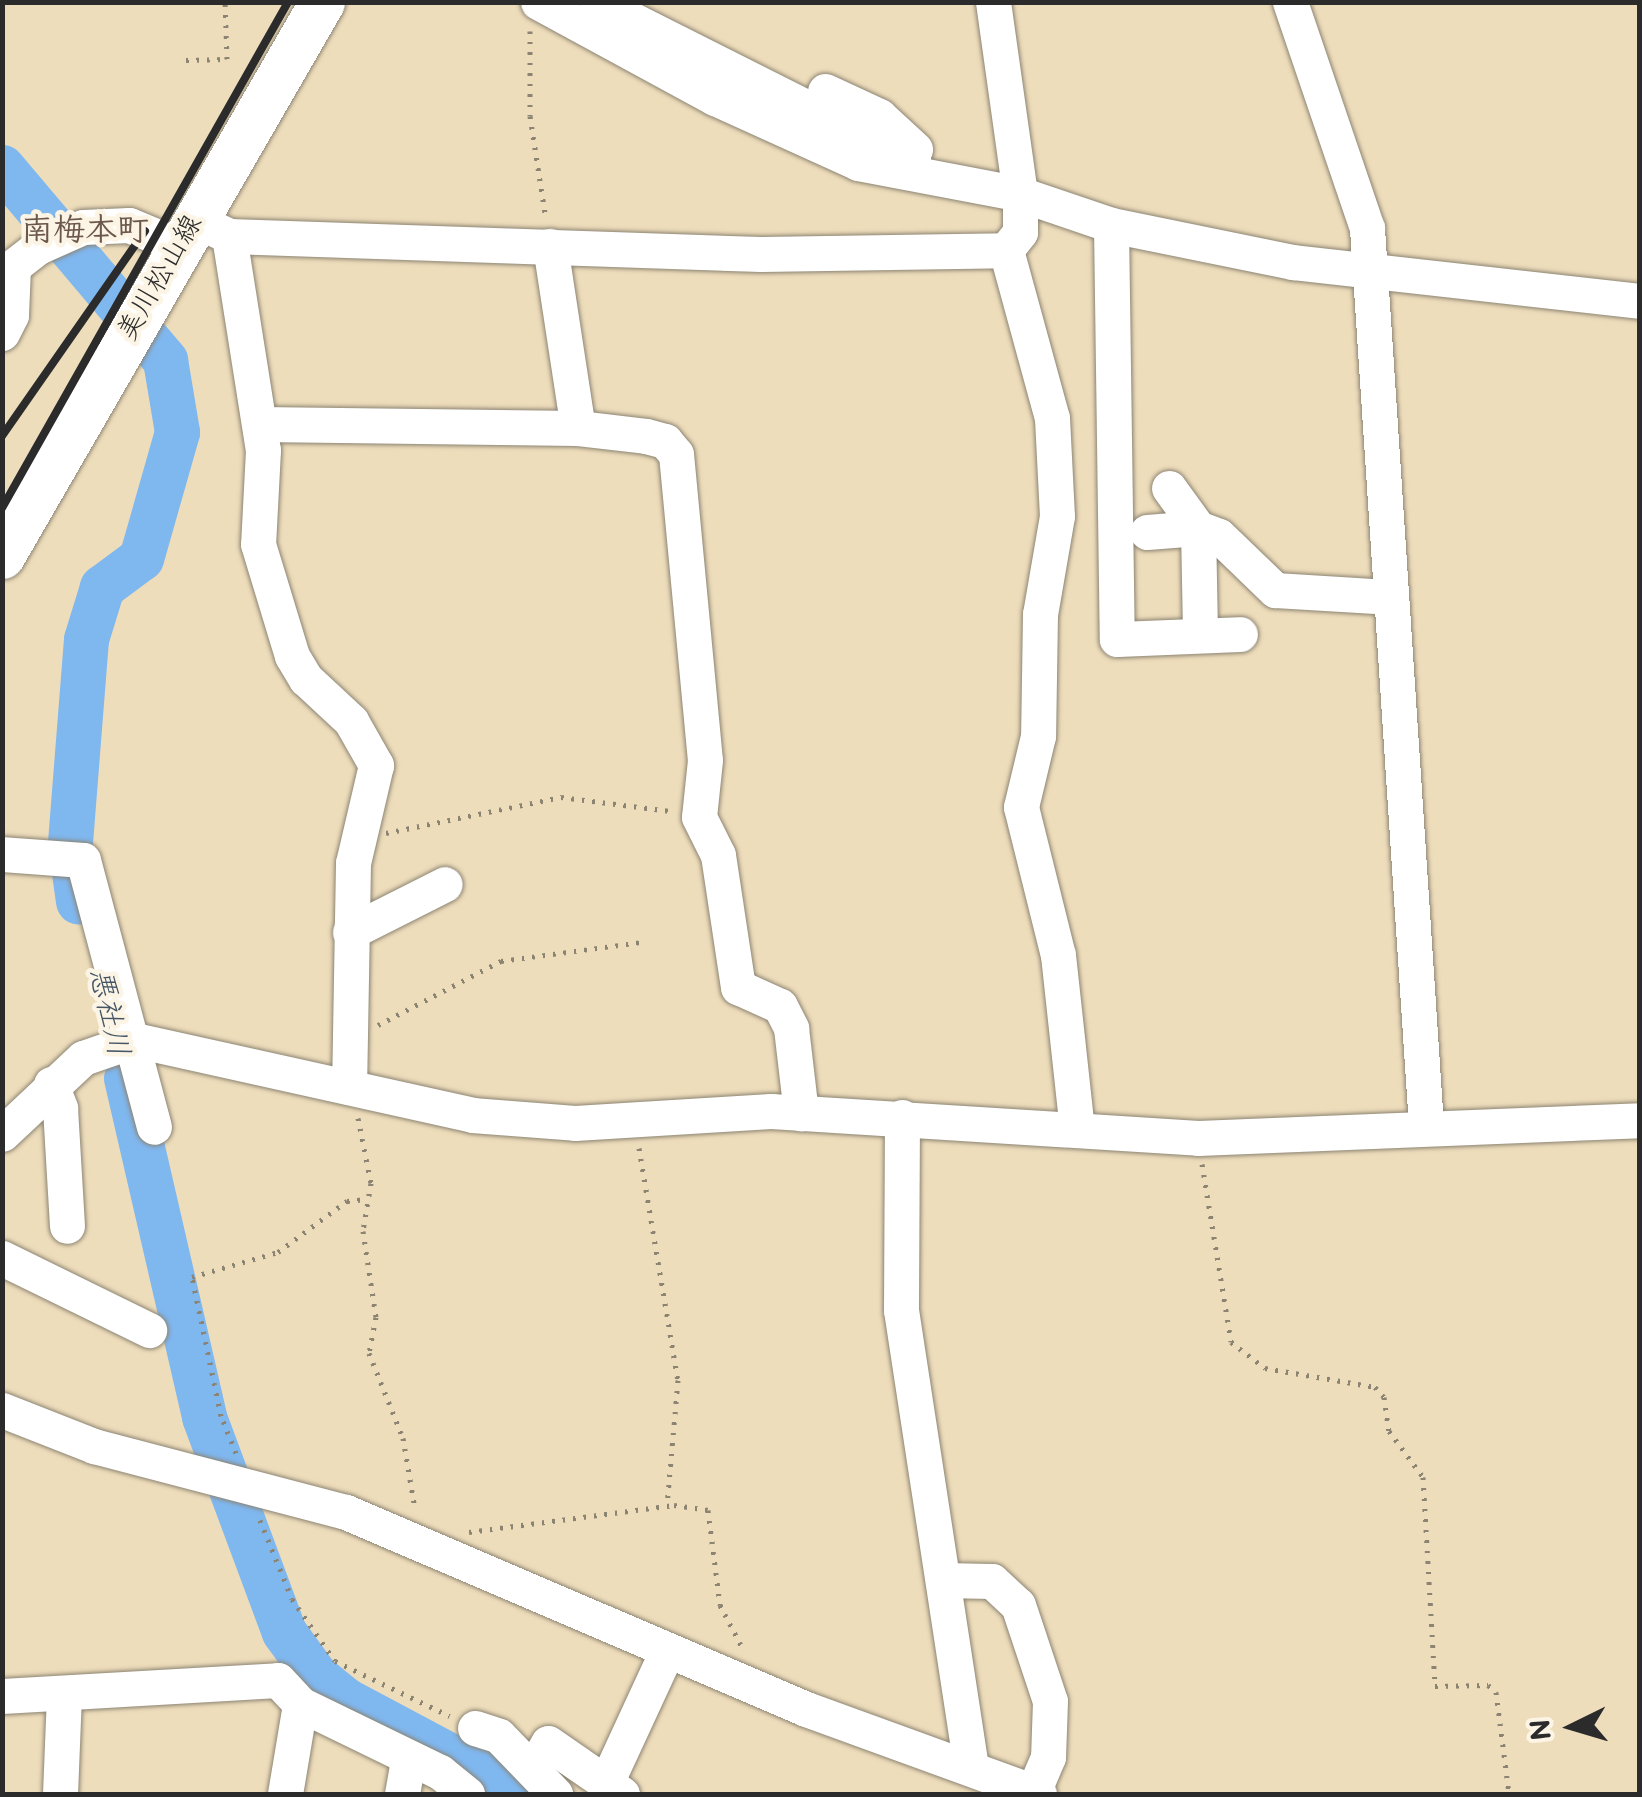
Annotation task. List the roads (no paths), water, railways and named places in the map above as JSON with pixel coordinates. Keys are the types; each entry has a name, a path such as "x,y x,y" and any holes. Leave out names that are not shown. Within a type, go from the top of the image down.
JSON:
{"main road":[{"name":"美川松山線","path":"2,556 200,233 322,2"}],"street":[{"path":"597,2 945,177"},
{"path":"646,2 879,116 945,177"},
{"path":"993,2 1020,194 1020,232 1006,250"},
{"path":"1290,2 1367,228 1365,272 1426,1125"},
{"path":"531,9 858,163 1020,194 1111,225 1365,272 1640,301"},
{"path":"2,334 11,315 18,263 84,227 129,224 200,233 761,254 1006,250"},
{"path":"1111,225 1117,639 1240,634"},
{"path":"200,233 260,424 258,544 292,656 306,679 351,721 376,764 353,863 353,1038 349,1087"},
{"path":"550,246 578,428"},
{"path":"1006,250 1052,418 1057,516 1040,614 1038,736 1021,806 1058,956 1077,1129"},
{"path":"260,424 578,428 665,441 676,454 706,760 700,817 718,855 738,988 780,1006 792,1028 801,1112"},
{"path":"1170,488 1198,528 1200,636"},
{"path":"1146,532 1198,528 1219,536 1275,590 1388,598"},
{"path":"2,854 67,860 119,1044 154,1127"},
{"path":"350,932 445,884"},
{"path":"2,1134 51,1084 119,1044 349,1087 472,1116 575,1124 801,1112 1198,1138 1426,1125 1640,1120"},
{"path":"51,1084 60,1108 67,1226"},
{"path":"902,1117 901,1310 970,1768"},
{"path":"2,1258 149,1330"},
{"path":"2,1410 94,1446 244,1482 421,1541 766,1692 1036,1794 1048,1757 1050,1701 1018,1605 992,1581 942,1580"},
{"path":"544,1781 548,1743 614,1789 667,1651"},
{"path":"2,1696 64,1696 278,1680 300,1704 440,1772 466,1794"},
{"path":"60,1794 64,1696"},
{"path":"285,1794 300,1704"},
{"path":"475,1728 499,1736 544,1781"},
{"path":"402,1794 408,1759"}],"waterway":[{"name":"悪社川","path":"2,167 165,360 177,432 141,558 102,587 86,639 70,844 78,901"},
{"name":"悪社川","path":"126,1078 204,1417 284,1632 316,1676 344,1699 522,1794"}],"railway":[{"path":"2,508 288,2"},
{"path":"2,436 145,231"}],"district":[{"name":"南梅本町","path":"85,231"}]}
